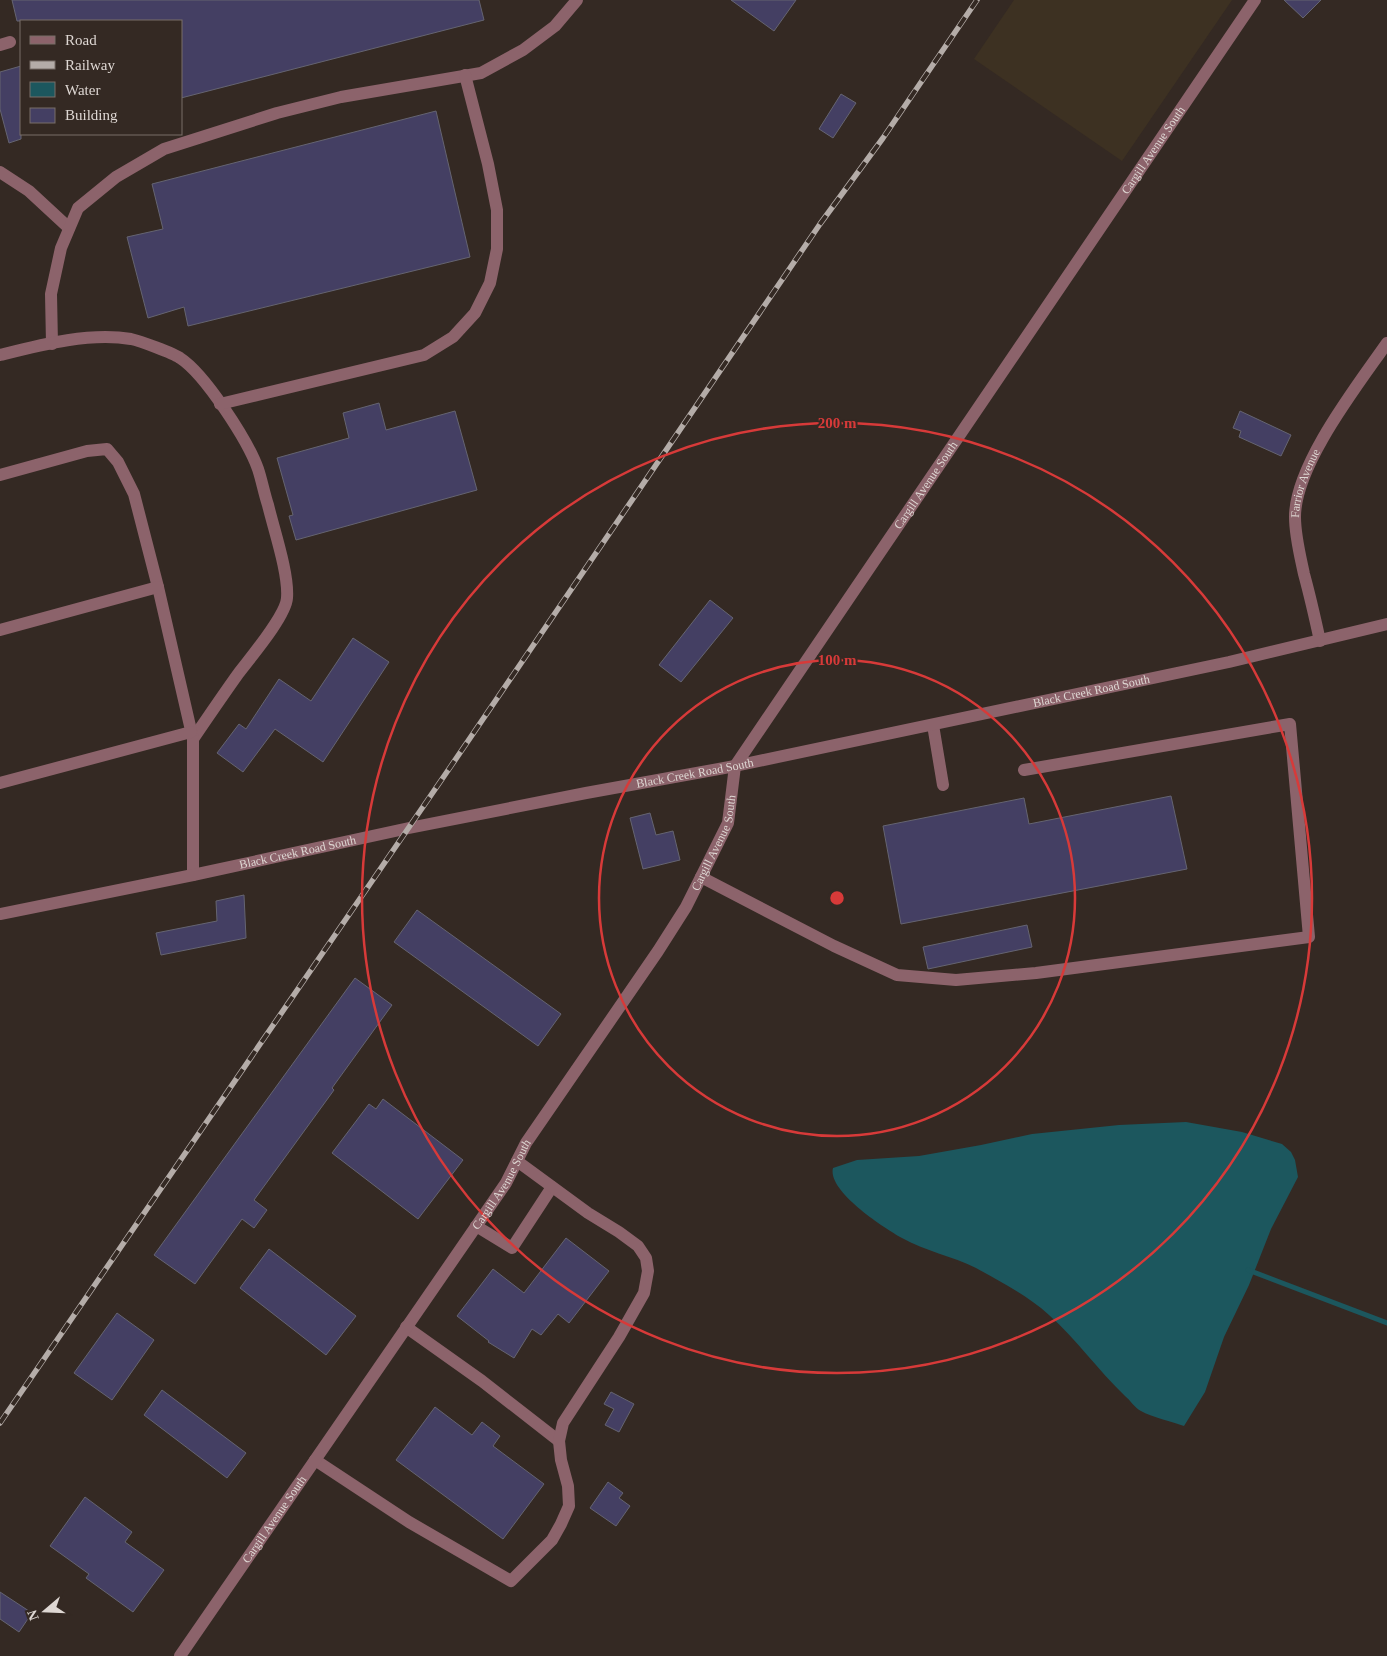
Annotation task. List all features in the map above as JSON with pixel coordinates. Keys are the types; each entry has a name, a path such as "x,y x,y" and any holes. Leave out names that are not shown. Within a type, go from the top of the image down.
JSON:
{"street":[{"path":"52,344 51,294 61,248 78,208 116,177 164,149 277,113 341,97 481,73 523,50 556,26 577,0"},
{"name":"Cargill Avenue South","path":"180,1656 506,1184 526,1143 658,951 686,907 728,823 735,766 1255,0"},
{"path":"220,404 424,355 453,337 475,313 490,283 497,249 497,210 488,164 465,75"},
{"path":"0,172 29,191 69,228"},
{"path":"0,355 88,338 132,339 180,358 201,378 248,446 258,469 285,576 287,599 279,618 192,736 0,783"},
{"name":"Farrior Avenue","path":"1320,641 1297,540 1295,517 1297,498 1322,440 1387,343"},
{"path":"0,475 87,451 107,449 118,462 134,494 158,587 192,736 193,875"},
{"path":"0,630 158,587"},
{"name":"Black Creek Road South","path":"0,914 193,875 409,828 735,766 1229,662 1387,624"},
{"path":"933,724 943,784"},
{"path":"701,877 834,946 897,975 956,980 1027,974 1309,937 1290,724 1024,770"},
{"path":"315,1460 408,1522 511,1581 552,1540 569,1506 568,1486 561,1460 559,1441 563,1423 619,1337 644,1293 648,1271 646,1258 638,1246 588,1213 517,1161"},
{"path":"476,1226 512,1248 552,1187"},
{"path":"406,1327 482,1381 559,1441"}],"shaded area":[{"path":"1014,0 1232,0 1122,161 974,59"}],"water":[{"path":"1186,1122 1242,1132 1282,1144 1291,1152 1295,1160 1298,1177 1271,1229 1249,1285 1224,1337 1205,1392 1184,1426 1150,1415 1137,1408 1059,1325 1032,1302 976,1268 911,1243 894,1233 871,1218 847,1198 834,1177 833,1168 857,1160 919,1156 1032,1134 1119,1125"}],"building":[{"path":"12,0 479,0 484,20 182,98 182,20 17,21"},
{"path":"731,0 796,0 774,31"},
{"path":"1284,0 1321,0 1303,18"},
{"path":"20,66 21,139 9,143 0,109 0,72"},
{"path":"841,94 856,103 833,138 819,129"},
{"path":"436,111 470,257 188,326 184,307 148,318 127,237 163,229 152,184"},
{"path":"379,403 386,430 455,411 477,490 296,540 289,516 293,515 277,458 349,438 343,413"},
{"path":"1240,411 1291,435 1281,456 1239,437 1241,431 1233,428"},
{"path":"710,600 733,618 681,682 659,665"},
{"path":"353,638 389,662 323,762 275,729 243,772 217,753 239,724 246,729 279,679 311,701"},
{"path":"1171,796 1187,869 901,924 883,826 1024,798 1029,824"},
{"path":"650,813 656,835 673,831 680,860 643,869 630,818"},
{"path":"244,895 246,938 161,955 156,933 217,921 216,901"},
{"path":"417,910 561,1014 538,1046 394,942"},
{"path":"1027,925 1032,947 928,969 923,947"},
{"path":"355,978 392,1005 332,1088 334,1090 254,1200 267,1210 254,1228 242,1219 195,1284 154,1255"},
{"path":"383,1099 463,1160 418,1219 332,1153 369,1104 376,1109"},
{"path":"566,1238 609,1271 569,1323 558,1314 541,1335 532,1329 514,1358 488,1342 457,1316 493,1269 524,1293"},
{"path":"269,1249 356,1316 326,1355 240,1288"},
{"path":"117,1313 154,1340 112,1400 74,1373"},
{"path":"162,1390 246,1453 227,1478 144,1415"},
{"path":"611,1392 634,1404 619,1432 605,1425 614,1409 604,1404"},
{"path":"435,1407 472,1435 482,1422 500,1436 493,1446 544,1484 503,1539 396,1460"},
{"path":"608,1482 623,1493 619,1498 630,1506 616,1526 590,1508"},
{"path":"85,1497 132,1532 125,1542 164,1570 133,1612 86,1578 89,1574 50,1546"},
{"path":"0,1592 32,1613 19,1632 0,1619"}],"waterway":[{"path":"1248,1270 1387,1323"}],"railway":[{"path":"0,1423 820,224 883,138 977,0"}]}
